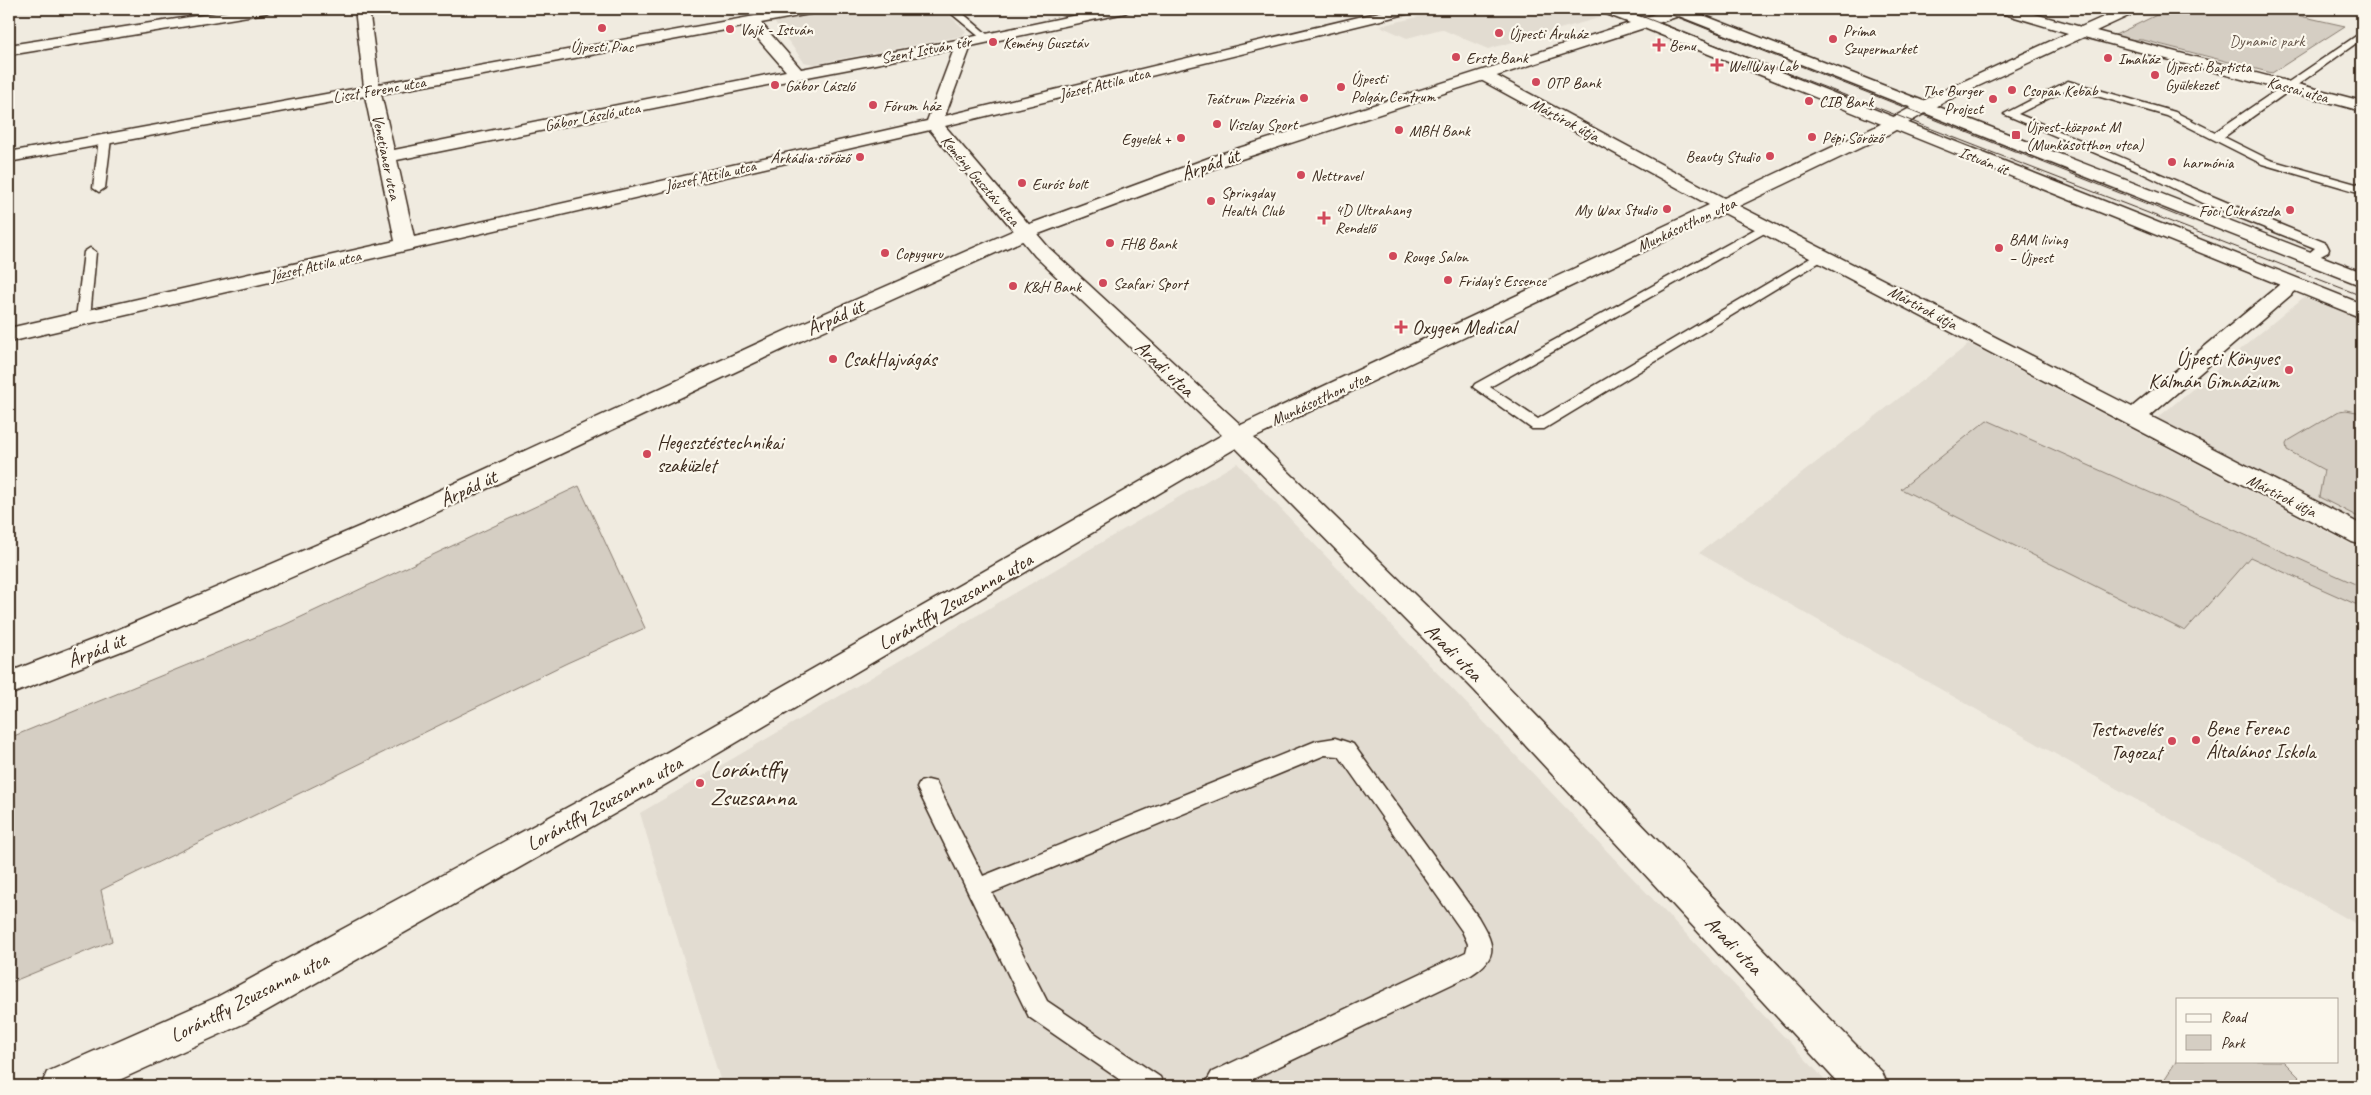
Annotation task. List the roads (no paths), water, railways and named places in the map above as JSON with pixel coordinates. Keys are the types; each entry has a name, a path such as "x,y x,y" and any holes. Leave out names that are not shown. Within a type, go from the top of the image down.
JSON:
{"street":[{"path":"9,50 266,9"},
{"name":"Venetianer utca","path":"362,9 372,90 406,244"},
{"name":"Liszt Ferenc utca","path":"9,157 815,9"},
{"name":"Szent István tér","path":"797,74 964,43 985,37 1125,9"},
{"name":"József Attila utca","path":"9,335 934,124 1409,9"},
{"name":"István út","path":"1606,9 1646,23 2362,312"},
{"name":"István út","path":"1679,9 2362,279"},
{"name":"Árpád út","path":"9,684 122,640 388,526 797,334 1026,232 1220,160 1485,76 1646,23 1679,9"},
{"name":"Kassai utca","path":"2003,9 2063,27 2362,106"},
{"name":"Munkásotthon utca","path":"1238,436 1367,377 1516,303 1725,206 1895,124 1924,107 2132,9"},
{"path":"750,20 797,74"},
{"name":"Kemény Gusztáv utca","path":"964,43 934,124 1026,232"},
{"name":"Gábor László utca","path":"387,157 797,74"},
{"name":"Mártírok útja","path":"1485,76 1725,206 2362,536"},
{"name":"Aradi utca","path":"1026,232 1049,259 1238,436 1484,682 1868,1086"},
{"path":"2134,418 2292,284"},
{"name":"Lorántffy Zsuzsanna utca","path":"61,1086 240,1005 639,784 1238,436"}],"lane":[{"path":"956,9 955,12 985,37"},
{"path":"2216,138 2362,35"},
{"path":"2308,259 2323,249 2320,246 2207,200 2146,171 2009,114 2068,84 2171,114 2266,162 2358,188 2362,185"},
{"path":"99,188 105,140"},
{"path":"1766,227 1480,387 1538,426 1824,256"},
{"path":"83,318 90,252"},
{"path":"978,888 1322,746 1335,746 1346,750 1470,924 1480,943 1477,958 1462,967 1221,1081 1217,1086"},
{"path":"928,788 1038,1009 1151,1086"}],"tram line":[{"path":"1623,9 2362,296"},
{"path":"1657,9 2193,222"}],"place":[{"name":"Újpesti Piac","path":"602,28"},
{"name":"Vajk - István","path":"730,29"},
{"name":"Újpesti Áruház","path":"1499,33"},
{"name":"Príma Szupermarket","path":"1833,39"},
{"name":"Kemény Gusztáv","path":"993,42"},
{"name":"Benu","path":"1659,45"},
{"name":"Erste Bank","path":"1456,57"},
{"name":"Imaház","path":"2108,58"},
{"name":"WellWay Lab","path":"1717,65"},
{"name":"Újpesti Baptista Gyülekezet","path":"2155,75"},
{"name":"OTP Bank","path":"1536,82"},
{"name":"Gábor László","path":"775,85"},
{"name":"Újpesti Polgár Centrum","path":"1341,87"},
{"name":"Csopan Kebab","path":"2012,90"},
{"name":"Teátrum Pizzéria","path":"1304,98"},
{"name":"The Burger Project","path":"1993,99"},
{"name":"CIB Bank","path":"1809,101"},
{"name":"Fórum ház","path":"873,105"},
{"name":"Viszlay Sport","path":"1217,124"},
{"name":"MBH Bank","path":"1399,130"},
{"name":"Újpest-központ M (Munkásotthon utca)","path":"2016,135"},
{"name":"Pépi Söröző","path":"1812,137"},
{"name":"Egyelek +","path":"1181,138"},
{"name":"Beauty Studio","path":"1770,156"},
{"name":"Árkádia söröző","path":"860,157"},
{"name":"harmónia","path":"2172,162"},
{"name":"Nettravel","path":"1301,175"},
{"name":"Eurós bolt","path":"1022,183"},
{"name":"Springday Health Club","path":"1211,201"},
{"name":"My Wax Studio","path":"1667,209"},
{"name":"Foci Cukrászda","path":"2290,210"},
{"name":"4D Ultrahang Rendelő","path":"1324,218"},
{"name":"FHB Bank","path":"1110,243"},
{"name":"BAM living – Újpest","path":"1999,248"},
{"name":"Copyguru","path":"885,253"},
{"name":"Rouge Salon","path":"1393,256"},
{"name":"Friday's Essence","path":"1448,280"},
{"name":"Szafari Sport","path":"1103,283"},
{"name":"K&H Bank","path":"1013,286"},
{"name":"Oxygen Medical","path":"1401,327"},
{"name":"CsakHajvágás","path":"833,359"},
{"name":"Újpesti Könyves Kálmán Gimnázium","path":"2289,370"},
{"name":"Hegesztéstechnikai szaküzlet","path":"647,454"},
{"name":"Bene Ferenc Általános Iskola","path":"2196,740"},
{"name":"Testnevelés Tagozat","path":"2172,741"},
{"name":"Lorántffy Zsuzsanna","path":"700,783"}],"park label":[{"name":"Dynamic park","path":"2267,40"}]}
